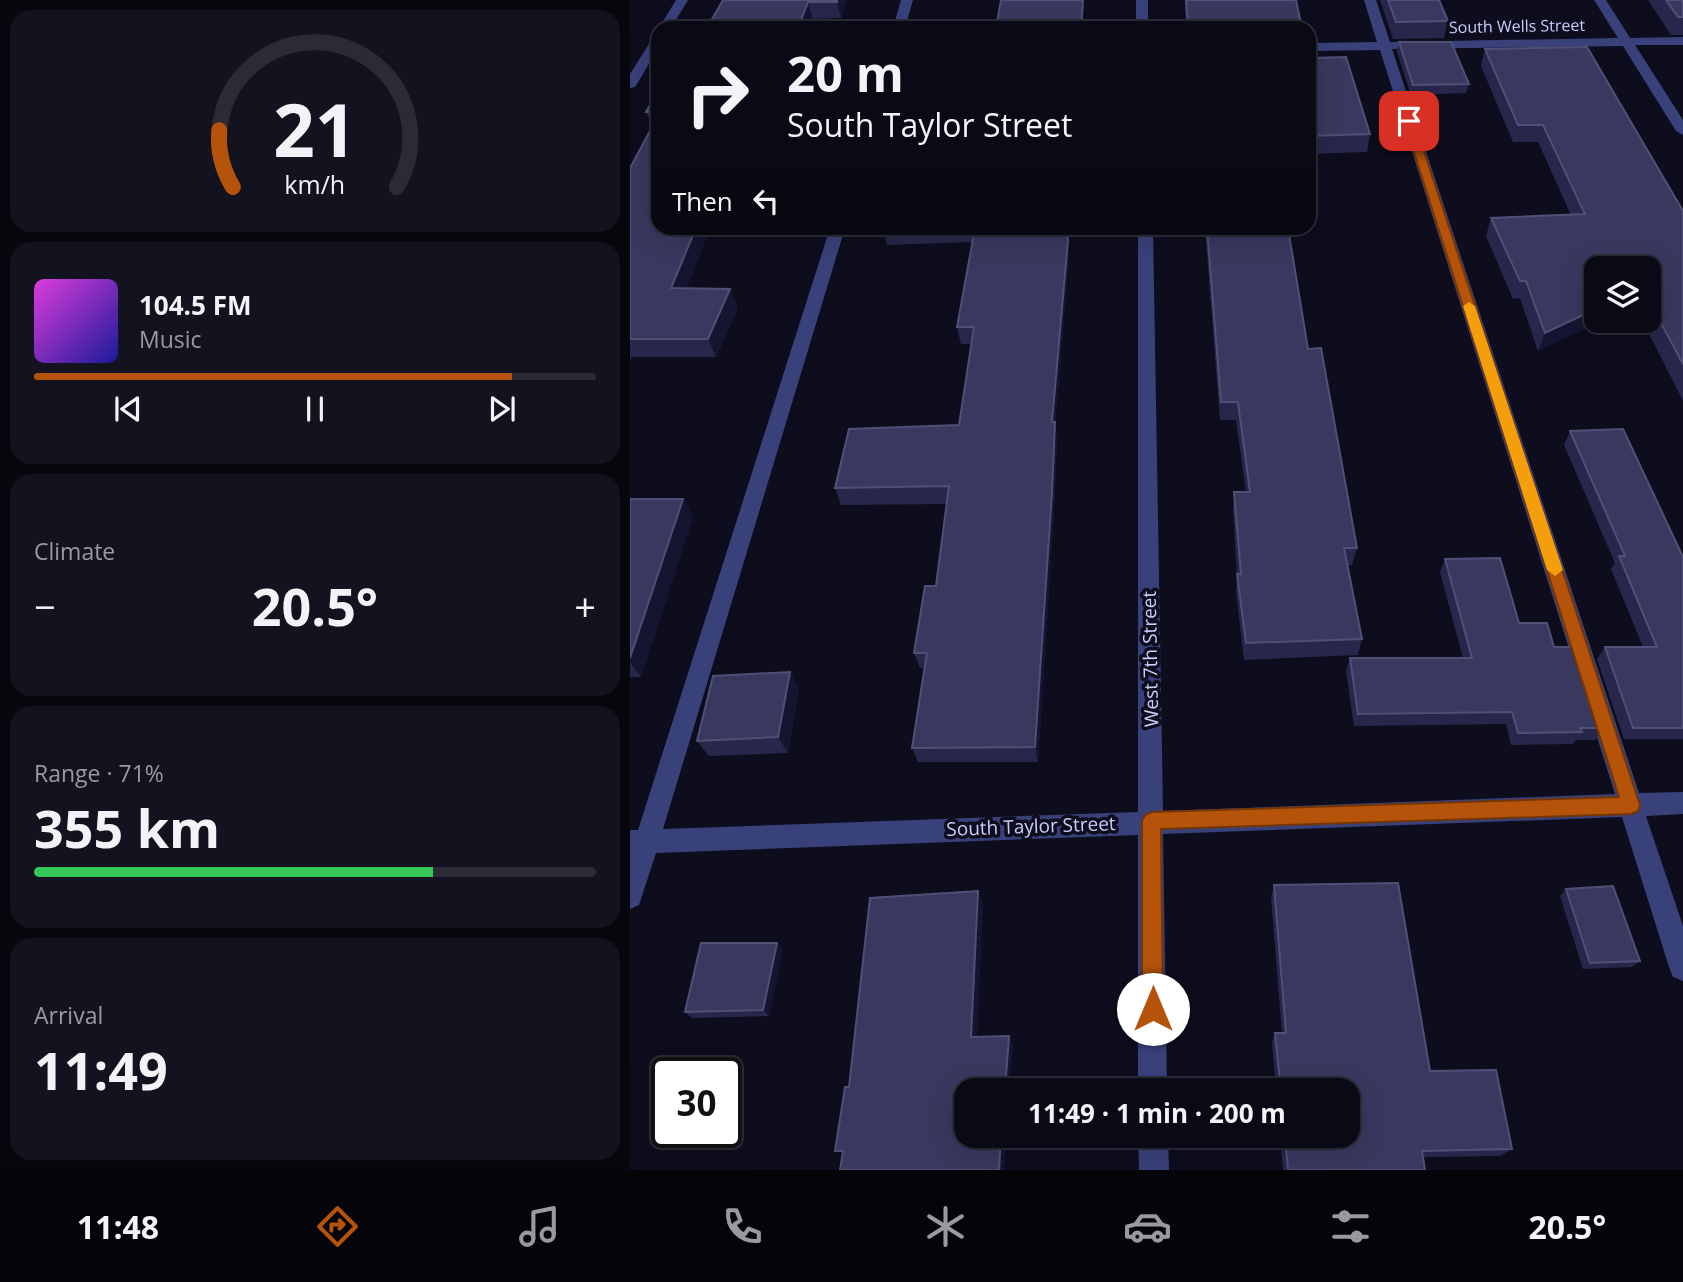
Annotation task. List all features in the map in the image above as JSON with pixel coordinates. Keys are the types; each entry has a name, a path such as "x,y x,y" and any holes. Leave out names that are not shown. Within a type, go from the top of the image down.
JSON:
{"street":[{"path":"669,21 681,0"},
{"path":"901,21 907,0"},
{"path":"1142,0 1142,21"},
{"path":"1370,0 1683,967"},
{"path":"1600,0 1683,131"},
{"name":"South Wells Street","path":"1316,47 1683,41"},
{"path":"630,58 651,58"},
{"path":"630,85 651,59"},
{"path":"630,896 638,842 835,235"},
{"name":"West 7th Street","path":"1145,235 1153,1078"},
{"name":"South Taylor Street","path":"638,842 1683,803"},
{"path":"1153,1148 1154,1170"}],"building":[{"path":"723,0 837,0 808,2 801,21 711,21"},
{"path":"1001,0 1083,0 1082,21 997,21"},
{"path":"1186,0 1296,0 1300,21 1188,21"},
{"path":"1388,0 1439,0 1448,21 1396,22"},
{"path":"1666,0 1683,0 1683,17 1678,17"},
{"path":"1399,42 1451,42 1469,84 1413,85"},
{"path":"1587,47 1683,211 1683,364 1661,323 1661,256 1584,256 1584,315 1545,333 1526,281 1520,281 1491,218 1585,214 1543,125 1518,125 1485,49"},
{"path":"1346,57 1370,134 1316,136 1316,58"},
{"path":"651,129 651,235 693,235 671,288 730,289 708,339 630,339 630,168"},
{"path":"974,235 1068,235 1052,422 1055,422 1052,493 1035,747 912,748 927,653 914,653 925,586 936,586 949,486 835,488 849,429 959,425 974,327 957,327"},
{"path":"1208,235 1289,235 1308,349 1321,348 1357,548 1344,548 1362,639 1246,643 1237,574 1241,574 1234,492 1250,492 1238,402 1221,402"},
{"path":"1623,429 1683,557 1683,728 1633,728 1605,647 1657,647 1619,556 1625,556 1570,431"},
{"path":"630,499 683,499 630,658"},
{"path":"1500,558 1519,623 1547,623 1554,647 1578,647 1604,728 1580,728 1582,732 1518,733 1512,712 1358,714 1350,658 1472,658 1445,559"},
{"path":"790,672 778,737 697,741 713,676"},
{"path":"1398,883 1430,1071 1496,1070 1512,1149 1422,1151 1425,1170 1288,1170 1286,1148 1360,1148 1360,1078 1280,1078 1275,1033 1286,1033 1274,885"},
{"path":"1613,886 1640,961 1590,963 1566,889"},
{"path":"978,891 971,1037 1009,1036 1006,1078 954,1078 954,1148 1000,1148 999,1170 840,1170 843,1151 835,1151 845,1087 849,1087 870,898"},
{"path":"701,943 777,943 763,1010 685,1012"}],"slow traffic":[{"path":"1469,306 1555,570"}],"route":[{"path":"1153,1009 1152,821 1631,805 1409,121"}]}
